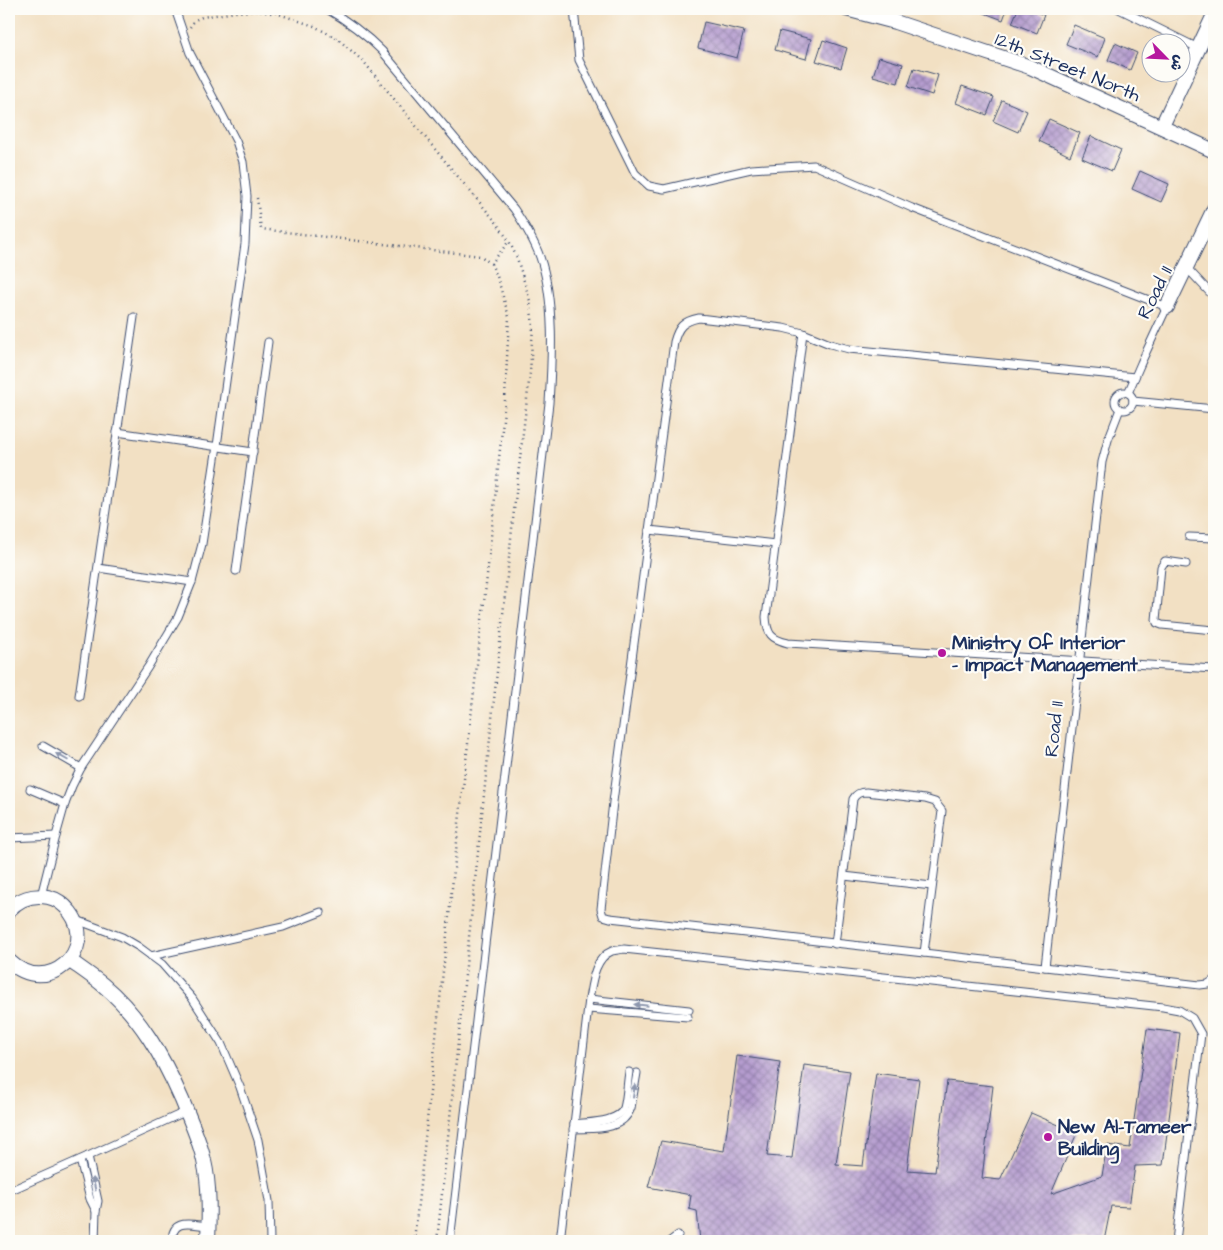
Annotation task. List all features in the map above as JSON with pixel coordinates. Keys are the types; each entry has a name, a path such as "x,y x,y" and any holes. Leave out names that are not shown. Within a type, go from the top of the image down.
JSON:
{"street":[{"name":"12th Street North","path":"846,9 895,22 1030,67 1214,151"},
{"path":"1162,126 1214,15"},
{"name":"Road 11","path":"1167,308 1214,209"},
{"path":"9,910 18,902 31,896 52,898 68,909 77,928 76,948 69,960 59,969 39,975 26,973 9,961"},
{"path":"69,960 103,985 124,1005 159,1052 187,1111 204,1162 208,1191 208,1241"}],"lane":[{"path":"41,896 65,804 72,786 81,768 148,667 178,617 192,582 202,544 217,446 245,244 247,196 243,162 236,141 190,53 175,9"},
{"path":"327,9 345,19 382,51 514,209 528,230 540,257 550,305 552,367 549,403 450,1241"},
{"path":"574,9 579,60 635,173 649,186 664,189 751,169 814,165 912,208 1167,308"},
{"path":"1119,9 1198,48"},
{"path":"1186,267 1214,297"},
{"name":"Road 11","path":"1128,392 1167,308"},
{"path":"79,696 134,317"},
{"path":"1135,377 849,349 783,328 699,318 683,324 677,332 674,342 613,802 601,913 603,916 610,918 1200,985 1208,984 1214,980"},
{"path":"803,333 766,617 766,626 769,634 781,642 1214,669"},
{"path":"236,571 268,342"},
{"path":"1121,392 1128,392 1133,401 1132,405 1127,409 1120,409 1116,404 1116,397 1121,392"},
{"path":"1133,401 1214,409"},
{"name":"Road 11","path":"1046,967 1102,462 1120,409"},
{"path":"117,432 253,452"},
{"path":"649,530 776,544"},
{"path":"1189,537 1214,538"},
{"path":"1186,564 1165,561 1161,567 1157,623 1214,630"},
{"path":"98,568 192,582"},
{"path":"43,746 81,768"},
{"path":"30,789 65,804"},
{"path":"835,944 853,799 856,794 866,792 925,799 934,802 942,811 924,953"},
{"path":"9,838 56,836"},
{"path":"844,876 932,886"},
{"path":"151,956 283,927 321,912"},
{"path":"74,919 122,937 162,964 192,998 221,1043 240,1087 258,1140 269,1202 270,1241"},
{"path":"560,1241 589,999 594,976 604,956 613,950 624,950 1179,1010 1192,1018 1200,1034 1177,1238 1170,1241"},
{"path":"588,1009 688,1013 589,999"},
{"path":"573,1126 618,1116 624,1107 633,1073"},
{"path":"9,1190 187,1111"},
{"path":"88,1156 97,1198 95,1241"},
{"path":"80,1160 90,1199 96,1211"},
{"path":"172,1241 174,1228 177,1225 209,1226"},
{"path":"670,1241 678,1235"}],"path":[{"path":"191,32 190,26 195,20 202,17 258,11 279,14 314,26 338,39 364,62 496,222 509,241 517,258 530,301 533,326 530,372 437,1241"},
{"path":"257,191 261,229 481,256 491,264 497,276 509,317 505,400 487,576 414,1241"},
{"path":"491,264 509,241"}],"building":[{"path":"974,9 1007,9 1003,20"},
{"path":"1018,9 1028,9 1044,15 1037,33 1012,23"},
{"path":"704,22 744,31 737,58 698,48"},
{"path":"1074,25 1105,38 1098,57 1066,44"},
{"path":"780,31 811,39 806,59 775,50"},
{"path":"823,40 847,48 841,68 816,61"},
{"path":"1115,43 1137,53 1130,70 1108,60"},
{"path":"879,57 903,64 898,83 873,76"},
{"path":"914,68 938,75 932,95 908,87"},
{"path":"962,86 994,97 987,115 956,103"},
{"path":"1002,100 1027,111 1018,132 993,121"},
{"path":"1049,119 1080,133 1070,156 1039,141"},
{"path":"1091,136 1121,150 1112,171 1082,158"},
{"path":"1140,171 1169,184 1161,202 1132,189"},
{"name":"New Al-Tameer Building","path":"1147,1029 1180,1033 1163,1165 1135,1166 1129,1207 1111,1206 1104,1241 700,1241 697,1211 689,1209 691,1195 648,1187 661,1141 724,1151 737,1056 780,1062 767,1156 792,1158 804,1065 850,1071 836,1164 863,1166 876,1073 919,1079 907,1170 935,1172 947,1081 993,1086 982,1178 1000,1180 1031,1113 1077,1133 1051,1194 1102,1176 1107,1145 1130,1148"}],"place":[{"name":"Ministry Of Interior - Impact Management","path":"942,653"},
{"name":"New Al-Tameer Building","path":"1048,1137"}]}
